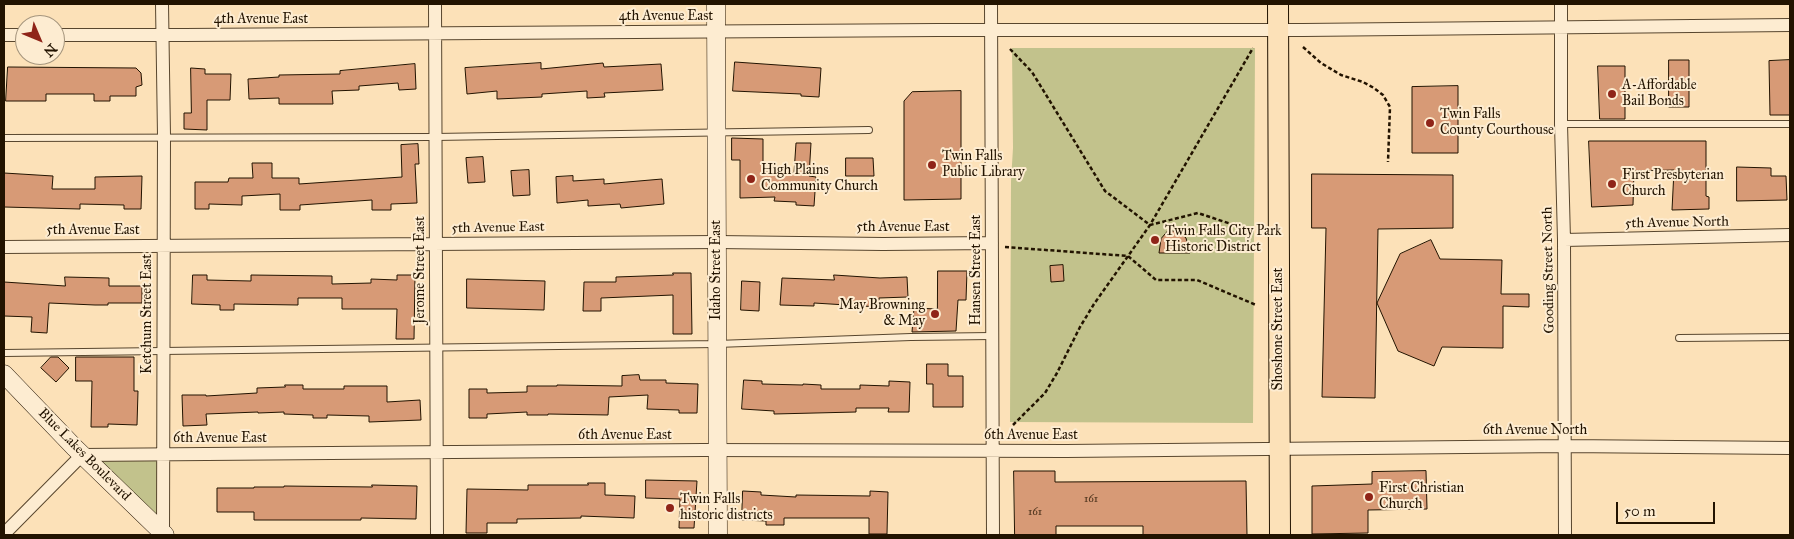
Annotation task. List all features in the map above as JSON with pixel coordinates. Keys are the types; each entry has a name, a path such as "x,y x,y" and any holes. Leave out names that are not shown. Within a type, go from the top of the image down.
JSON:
{"main road":[{"name":"Shoshone Street East","path":"1278,4 1280,535"}],"street":[{"name":"Ketchum Street East","path":"162,4 164,136 163,535"},
{"name":"Jerome Street East","path":"435,4 437,535"},
{"name":"Idaho Street East","path":"716,4 718,535"},
{"name":"Hansen Street East","path":"991,4 992,535"},
{"name":"Gooding Street North","path":"1561,4 1565,535"},
{"name":"4th Avenue East","path":"65,35 1278,30 1790,25"},
{"name":"5th Avenue North","path":"1564,240 1790,235"},
{"name":"5th Avenue East","path":"4,247 717,242 992,243"},
{"name":"Blue Lakes Boulevard","path":"4,374 163,535"},
{"name":"6th Avenue North","path":"1280,450 1565,446 1790,448"},
{"name":"6th Avenue East","path":"82,455 719,450 1280,450"},
{"path":"5,529 82,455"}],"lane":[{"path":"1561,124 1790,124"},
{"path":"4,138 435,136 869,130"},
{"path":"4,353 717,344 992,336"},
{"path":"1679,338 1790,337"}],"path":[{"path":"1303,47 1321,63 1341,75 1363,82 1383,95 1390,107 1388,162"},
{"path":"1013,426 1045,392 1057,373 1080,327 1150,225 1253,48"},
{"path":"1010,49 1032,72 1105,191 1150,225"},
{"path":"1150,225 1198,213 1255,232"},
{"path":"992,243 1008,248 1128,256 1156,280 1197,280 1256,305"}],"green space":[{"path":"1012,48 1255,48 1253,423 1010,422 1011,181 1013,148"},
{"path":"163,454 163,533 82,455"}],"building":[{"path":"1669,60 1689,60 1689,107 1669,107"},
{"path":"1790,60 1790,115 1770,115 1769,61"},
{"path":"735,62 821,68 819,97 801,96 801,94 733,91"},
{"path":"541,63 541,69 603,63 604,67 661,64 663,90 604,93 605,97 587,98 587,91 542,94 542,97 497,99 497,91 467,94 465,68"},
{"path":"415,64 416,89 399,90 398,83 359,86 359,90 332,91 333,104 279,104 279,98 249,99 248,79 279,77 279,75 340,74 340,71"},
{"name":"A-Affordable Bail Bonds","path":"1598,66 1625,66 1625,119 1600,119"},
{"path":"8,67 136,68 141,73 142,85 136,87 136,96 110,96 110,101 94,101 94,94 46,94 46,101 6,101"},
{"path":"191,68 205,69 205,74 231,74 230,100 207,100 207,130 184,129 184,113 191,113"},
{"path":"1458,86 1458,153 1412,153 1412,87"},
{"name":"Twin Falls Public Library","path":"961,91 961,199 904,200 904,101 912,92"},
{"path":"732,138 763,139 763,172 794,173 796,143 811,143 809,176 816,177 814,206 796,205 796,202 774,201 775,197 740,198 740,160 732,160"},
{"name":"First Presbyterian Church","path":"1589,141 1706,141 1706,196 1709,197 1709,209 1672,210 1674,170 1634,171 1633,205 1592,207"},
{"path":"418,144 419,164 415,164 417,203 391,204 391,210 372,210 372,200 300,205 300,210 280,210 280,194 242,196 242,205 209,204 209,209 195,209 195,182 228,182 229,178 253,178 252,163 272,163 272,178 299,178 299,184 402,177 401,145"},
{"path":"483,157 485,182 468,183 466,158"},
{"path":"846,158 873,158 874,176 846,176"},
{"path":"1737,167 1771,168 1771,176 1786,176 1787,200 1737,201"},
{"path":"529,170 530,195 513,196 511,171"},
{"path":"4,173 53,176 52,189 95,189 95,177 142,176 141,209 124,209 124,205 80,204 80,209 4,207"},
{"path":"1312,174 1453,175 1453,228 1378,229 1375,398 1322,397 1326,228 1312,228"},
{"path":"573,176 573,181 604,179 604,184 662,179 664,204 621,208 620,204 588,206 588,200 557,203 556,177"},
{"path":"1168,231 1178,231 1186,238 1190,253 1159,253 1161,239"},
{"path":"1431,240 1440,259 1502,260 1501,294 1529,294 1529,307 1503,306 1503,348 1442,347 1434,366 1398,351 1377,303 1400,254"},
{"path":"1063,265 1064,281 1051,282 1050,266"},
{"path":"938,271 967,271 966,300 958,300 956,331 912,332 914,308 937,309"},
{"path":"673,273 691,273 692,334 673,334 673,295 601,298 601,311 583,311 584,282 616,282 616,277 673,275"},
{"path":"193,275 207,275 207,280 251,281 251,275 332,276 332,284 371,283 371,279 397,280 397,275 415,275 414,339 396,339 397,309 342,309 342,298 298,298 298,305 234,304 234,310 220,310 220,305 192,304"},
{"path":"834,275 880,278 907,277 908,297 879,298 879,307 814,303 814,306 780,305 782,278 834,280"},
{"path":"65,277 109,278 109,286 142,286 142,303 95,305 49,303 47,333 31,332 32,317 4,316 4,282 65,286"},
{"path":"467,279 545,281 544,310 467,308"},
{"path":"742,281 760,282 759,311 741,310"},
{"path":"51,357 58,357 69,368 56,382 41,368"},
{"path":"76,357 134,357 134,391 138,391 137,425 108,424 108,427 91,427 92,381 76,381"},
{"path":"927,364 948,364 948,376 963,376 963,407 933,407 933,384 927,384"},
{"path":"639,375 640,380 666,380 666,383 698,384 697,413 679,413 679,410 647,409 648,395 609,397 608,415 527,415 527,412 487,414 487,418 469,418 469,389 487,389 487,393 527,392 527,386 622,386 622,376"},
{"path":"744,380 762,381 762,384 821,385 821,389 860,389 860,385 889,386 889,381 910,382 909,412 888,412 889,408 856,408 856,412 774,414 774,411 742,409"},
{"path":"285,385 303,385 303,389 344,389 344,386 387,386 387,402 420,400 421,420 369,422 369,416 327,415 327,418 313,418 313,415 258,412 206,414 207,425 183,426 182,395 206,396 257,393 257,388 285,387"},
{"path":"1014,471 1055,471 1055,482 1246,481 1247,535 1143,535 1143,526 1056,526 1056,535 1015,535"},
{"name":"First Christian Church","path":"1426,471 1427,509 1368,510 1368,533 1312,534 1312,486 1372,484 1372,472"},
{"path":"646,480 697,481 694,528 679,528 680,499 646,498"},
{"path":"588,483 605,483 605,495 635,496 634,518 581,516 581,518 517,519 517,523 487,523 487,533 466,533 467,489 528,490 528,485 588,485"},
{"path":"372,485 417,486 416,519 254,520 254,512 217,512 217,488 284,486 372,487"},
{"path":"743,491 761,492 761,495 796,497 796,495 870,496 870,491 888,492 887,534 869,534 869,518 784,518 784,525 766,525 766,521 742,520"}],"place":[{"name":"A-Affordable Bail Bonds","path":"1612,94"},
{"name":"Twin Falls County Courthouse","path":"1430,123"},
{"name":"Twin Falls Public Library","path":"932,165"},
{"name":"High Plains Community Church","path":"751,179"},
{"name":"First Presbyterian Church","path":"1612,184"},
{"name":"Twin Falls City Park Historic District","path":"1155,240"},
{"name":"May Browning & May","path":"935,314"},
{"name":"First Christian Church","path":"1369,497"},
{"name":"Twin Falls historic districts","path":"670,508"}]}
